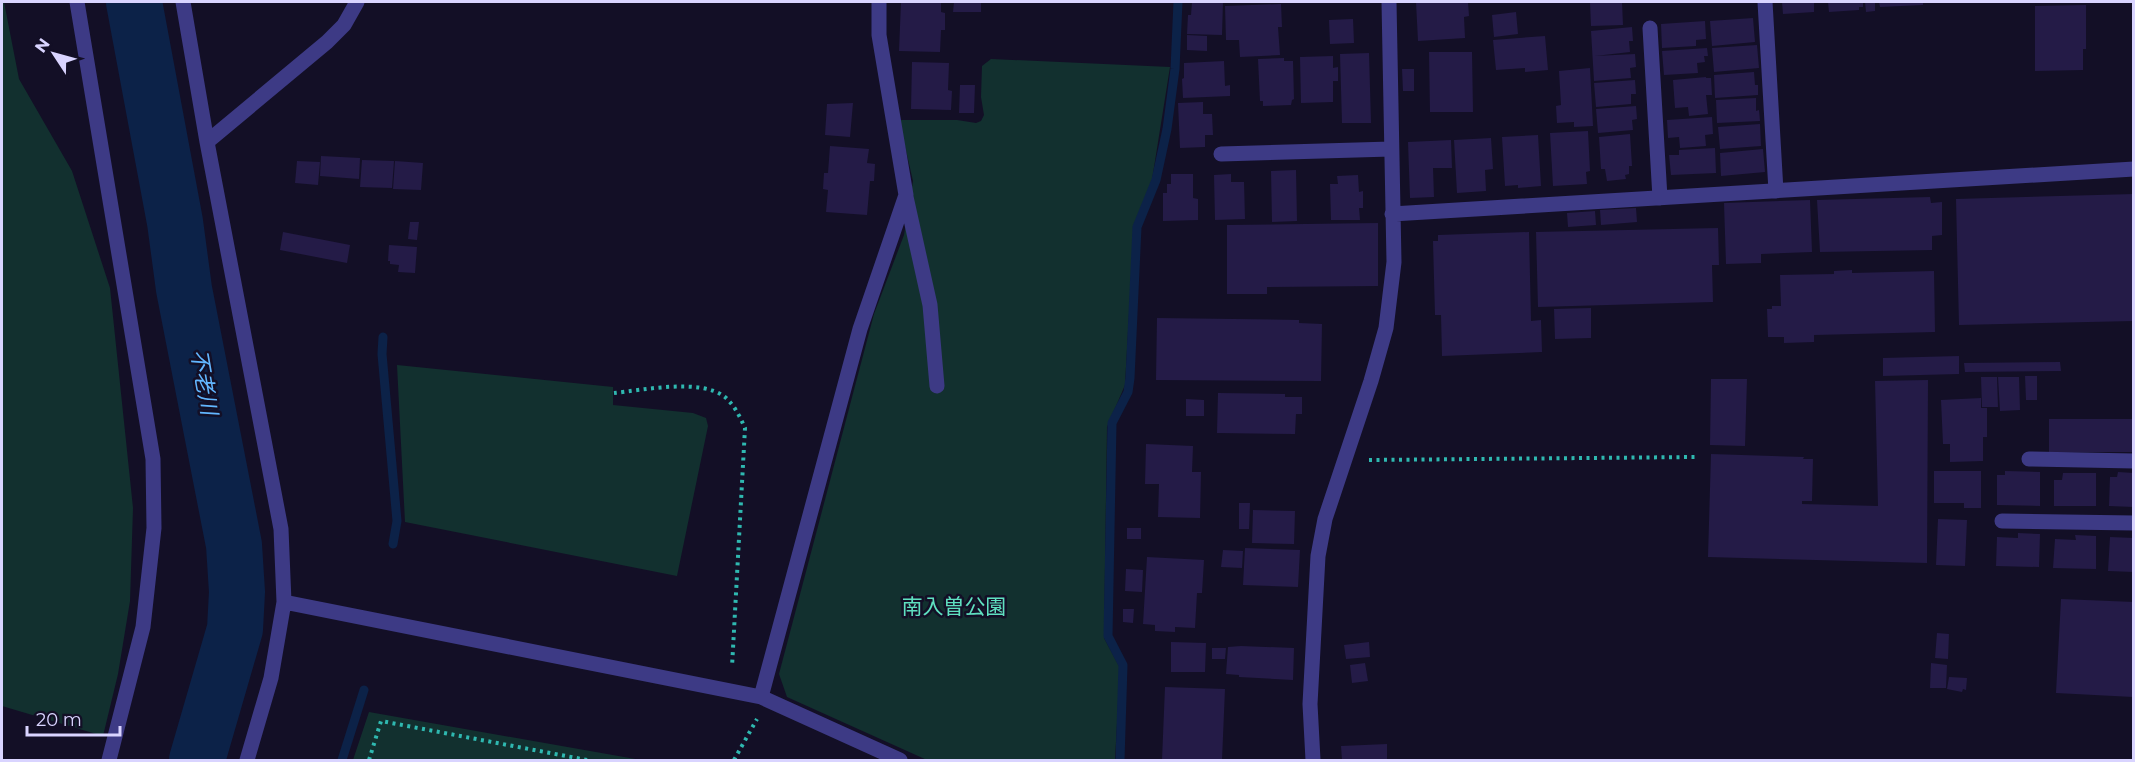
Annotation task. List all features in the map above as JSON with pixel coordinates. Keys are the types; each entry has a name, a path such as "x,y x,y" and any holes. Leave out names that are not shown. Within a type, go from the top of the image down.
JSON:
{"street":[{"path":"77,2 153,459 153,528 143,627 109,760"},
{"path":"183,2 207,142 281,529 284,602 271,678 247,760"},
{"path":"207,142 327,42 344,25 357,2"},
{"path":"879,2 879,35 906,195 930,304 937,386"},
{"path":"1312,760 1310,704 1318,556 1325,519 1386,328 1394,262 1389,2"},
{"path":"1765,2 1776,191"},
{"path":"1650,28 1660,198"},
{"path":"1221,154 1391,149"},
{"path":"1392,214 2133,169"},
{"path":"761,697 860,329 906,195"},
{"path":"2029,459 2133,461"},
{"path":"2002,521 2133,523"},
{"path":"284,602 731,689 761,697 900,760"}],"path":[{"path":"614,393 688,387 707,389 723,396 737,410 745,428 731,689"},
{"path":"1346,457 1370,460 1696,457"},
{"path":"369,760 381,721 587,760"},
{"path":"734,760 744,742"}],"green space":[{"path":"2,2 4,2 19,79 72,171 110,288 133,508 130,601 118,674 103,736 2,706"},
{"name":"南入曽公園","path":"991,59 1170,67 1151,186 1134,225 1125,385 1107,427 1104,638 1120,668 1115,760 927,760 787,697 779,674 874,314 904,235 913,181 899,120 957,120 976,123 981,121 984,115 981,97 982,66"},
{"path":"397,365 613,387 613,405 693,413 706,418 708,426 677,576 405,522"},
{"path":"369,712 641,760 353,760"}],"building":[{"path":"901,2 941,2 941,12 945,13 945,30 941,30 940,52 899,51"},
{"path":"954,2 981,2 981,12 953,12"},
{"path":"1192,2 1223,2 1222,35 1187,34 1188,15 1191,15"},
{"path":"1416,2 1468,2 1469,16 1464,17 1465,38 1418,41"},
{"path":"1590,2 1622,2 1623,25 1591,26"},
{"path":"1782,2 1814,2 1814,12 1783,14"},
{"path":"1828,2 1863,2 1863,7 1859,7 1859,10 1829,12"},
{"path":"1865,2 1875,2 1875,11 1866,12"},
{"path":"1879,2 1923,2 1923,5 1880,7"},
{"path":"1281,4 1282,27 1278,27 1280,55 1240,57 1239,40 1226,40 1225,6"},
{"path":"2086,5 2086,49 2083,49 2083,70 2035,71 2035,6"},
{"path":"1516,12 1518,34 1494,37 1492,15"},
{"path":"1753,18 1755,42 1712,46 1710,21"},
{"path":"1353,19 1354,43 1330,44 1329,20"},
{"path":"1705,21 1706,39 1696,40 1696,46 1662,48 1661,24"},
{"path":"1632,27 1633,41 1629,41 1630,52 1595,56 1635,54 1636,67 1630,68 1631,78 1594,81 1591,31"},
{"path":"1187,35 1207,36 1207,51 1187,50"},
{"path":"1545,36 1548,70 1525,72 1525,68 1496,70 1493,40"},
{"path":"1757,45 1759,68 1714,72 1712,48"},
{"path":"1707,48 1708,56 1704,56 1705,62 1697,63 1698,73 1664,75 1662,51"},
{"path":"1429,52 1472,52 1473,112 1430,112"},
{"path":"1369,53 1371,123 1342,123 1340,54"},
{"path":"1333,56 1333,68 1338,67 1338,81 1333,81 1333,102 1301,103 1300,57"},
{"path":"1284,58 1284,61 1293,61 1294,99 1291,105 1263,106 1263,101 1260,101 1258,59"},
{"path":"1224,61 1225,86 1230,85 1230,96 1183,98 1184,63"},
{"path":"912,62 949,63 948,90 952,91 951,110 911,109"},
{"path":"1590,68 1593,126 1574,127 1574,122 1557,123 1556,106 1561,105 1559,71"},
{"path":"1402,69 1414,69 1414,91 1403,91"},
{"path":"1754,72 1758,95 1715,98 1714,75"},
{"path":"1711,78 1712,95 1706,95 1708,114 1689,116 1688,107 1675,108 1673,80"},
{"path":"1635,80 1636,94 1631,94 1631,104 1596,107 1594,83"},
{"path":"960,85 975,85 974,113 959,113"},
{"path":"1756,98 1756,111 1759,110 1760,121 1717,123 1716,100"},
{"path":"1203,102 1203,114 1212,114 1213,135 1205,135 1205,147 1180,148 1178,103"},
{"path":"853,103 850,137 825,135 827,104"},
{"path":"1636,106 1637,119 1632,120 1633,130 1598,133 1596,109"},
{"path":"1712,117 1713,134 1705,135 1706,146 1680,148 1679,137 1668,138 1667,120"},
{"path":"1760,124 1761,146 1720,149 1718,127"},
{"path":"1588,131 1590,171 1586,172 1587,184 1553,186 1550,133"},
{"path":"1630,134 1632,166 1629,166 1629,174 1625,175 1626,179 1607,181 1605,169 1601,169 1599,137"},
{"path":"1538,135 1541,186 1518,188 1518,185 1505,186 1502,137"},
{"path":"1491,138 1493,169 1485,170 1486,191 1457,193 1454,140"},
{"path":"1451,140 1452,168 1433,168 1434,197 1410,198 1408,142"},
{"path":"830,146 869,149 867,163 875,164 874,181 870,181 867,215 826,212 828,190 823,189 824,173 828,173"},
{"path":"1715,148 1716,173 1671,175 1669,155 1679,155 1679,150"},
{"path":"1763,149 1765,172 1721,176 1720,153"},
{"path":"321,156 360,158 359,179 320,176"},
{"path":"362,160 394,161 392,188 360,187"},
{"path":"297,161 320,162 318,185 295,183"},
{"path":"395,161 423,163 421,190 393,189"},
{"path":"1296,170 1297,221 1272,222 1271,171"},
{"path":"1171,174 1193,174 1193,198 1198,199 1198,220 1163,221 1163,193 1167,193 1167,184 1171,184"},
{"path":"1231,174 1231,182 1244,182 1245,219 1215,220 1214,175"},
{"path":"1358,175 1359,192 1363,191 1363,208 1359,208 1360,220 1331,220 1330,184 1338,184 1337,176"},
{"path":"2134,194 2134,321 1959,325 1956,199"},
{"path":"1930,197 1931,203 1942,202 1942,235 1932,236 1932,250 1820,252 1817,200"},
{"path":"1810,200 1812,252 1761,254 1761,263 1726,264 1724,203"},
{"path":"1636,208 1637,222 1601,225 1600,210"},
{"path":"1595,211 1596,225 1568,227 1567,213"},
{"path":"410,222 419,222 417,240 408,239"},
{"path":"1378,223 1378,286 1267,287 1267,294 1227,294 1227,225"},
{"path":"1718,228 1719,265 1712,265 1713,302 1538,307 1536,232"},
{"path":"283,232 350,245 347,263 280,250"},
{"path":"1529,232 1531,321 1541,320 1542,352 1442,356 1441,315 1435,315 1433,241 1438,241 1438,235"},
{"path":"389,245 417,247 415,273 398,272 399,265 390,264 388,261"},
{"path":"1852,270 1852,273 1934,271 1935,332 1814,335 1814,342 1784,343 1784,337 1768,337 1767,309 1772,309 1772,306 1781,306 1780,275 1834,274 1834,271"},
{"path":"1591,308 1591,338 1555,339 1554,309"},
{"path":"1157,318 1299,320 1299,323 1322,324 1321,381 1156,380"},
{"path":"1959,356 1959,374 1883,376 1883,358"},
{"path":"2060,362 2061,371 1965,372 1964,363"},
{"path":"2025,376 2037,376 2037,400 2026,400"},
{"path":"1981,377 1997,377 1998,407 1982,407"},
{"path":"1998,377 2019,377 2020,410 2000,411"},
{"path":"1711,379 1747,379 1745,446 1710,445"},
{"path":"1928,380 1927,563 1708,557 1711,454 1813,459 1812,501 1802,501 1802,504 1878,506 1875,381"},
{"path":"1218,393 1285,394 1285,397 1302,397 1302,414 1296,414 1295,434 1217,433"},
{"path":"1981,398 1981,408 1987,408 1987,437 1983,437 1983,461 1950,462 1950,444 1943,444 1941,400"},
{"path":"1186,399 1204,400 1204,416 1186,416"},
{"path":"2049,419 2134,419 2134,452 2049,452"},
{"path":"1146,444 1193,446 1192,472 1201,472 1200,518 1158,517 1159,484 1145,484"},
{"path":"1934,471 1981,471 1981,508 1964,508 1964,503 1934,503"},
{"path":"2005,471 2040,472 2040,506 1997,505 1997,475 2005,475"},
{"path":"2118,472 2134,473 2134,507 2109,506 2110,477 2117,477"},
{"path":"2063,473 2096,473 2096,506 2054,506 2054,480 2062,480"},
{"path":"1239,503 1250,503 1249,529 1239,529"},
{"path":"1253,510 1295,511 1294,544 1252,543"},
{"path":"1938,519 1967,520 1965,566 1936,565"},
{"path":"1127,528 1141,528 1141,539 1127,539"},
{"path":"2018,533 2040,534 2039,567 1996,566 1997,537 2018,538"},
{"path":"2075,535 2096,536 2096,569 2053,568 2055,539 2076,540"},
{"path":"2110,537 2134,538 2134,572 2108,571"},
{"path":"1245,548 1300,550 1298,587 1243,585"},
{"path":"1223,550 1243,551 1242,568 1221,567"},
{"path":"1147,557 1204,560 1202,593 1197,593 1195,628 1175,627 1175,632 1155,631 1155,625 1143,624"},
{"path":"1126,569 1143,570 1142,592 1125,591"},
{"path":"2061,599 2134,602 2133,697 2056,693"},
{"path":"1123,609 1134,609 1133,623 1123,622"},
{"path":"1937,633 1949,634 1948,659 1935,658"},
{"path":"1171,642 1206,643 1205,672 1171,672"},
{"path":"1369,642 1370,657 1346,659 1344,645"},
{"path":"1228,647 1294,648 1293,680 1239,677 1239,675 1226,674"},
{"path":"1212,648 1226,648 1225,659 1212,659"},
{"path":"1365,663 1368,681 1352,683 1350,665"},
{"path":"1931,663 1947,665 1946,688 1930,688"},
{"path":"1949,677 1967,678 1966,690 1963,689 1962,692 1947,689"},
{"path":"1165,687 1225,689 1222,760 1162,760"},
{"path":"1387,744 1387,760 1342,760 1341,746"}],"waterway":[{"name":"不老川","path":"134,2 175,222 184,289 234,545 237,592 235,629 197,760"},
{"path":"1120,760 1123,665 1108,636 1112,423 1128,392 1137,227 1156,180 1167,129 1175,69 1178,2"},
{"path":"383,337 382,354 397,521 393,544"},
{"path":"342,760 364,690"}]}
